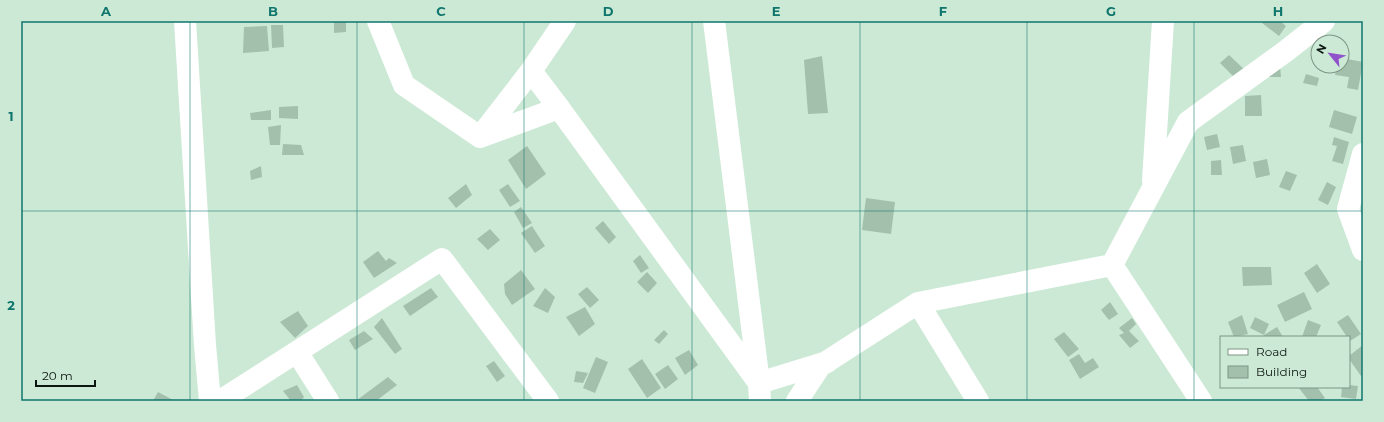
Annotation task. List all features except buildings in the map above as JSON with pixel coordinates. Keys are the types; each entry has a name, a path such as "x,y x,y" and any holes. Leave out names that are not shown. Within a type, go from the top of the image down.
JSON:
{"street":[{"path":"185,21 205,344 210,401"},
{"path":"378,21 404,85 480,137"},
{"path":"480,137 531,71 565,21"},
{"path":"714,21 760,392"},
{"path":"1152,189 1163,21"},
{"path":"1112,265 1188,122 1286,51 1324,21"},
{"path":"531,71 559,108 760,392"},
{"path":"480,137 559,108"},
{"path":"1363,154 1348,209 1363,250"},
{"path":"1348,209 1363,191"},
{"path":"220,401 442,259 548,401"},
{"path":"797,401 820,366 918,303 1112,265"},
{"path":"1112,265 1201,401"},
{"path":"918,303 978,401"},
{"path":"296,352 328,401"},
{"path":"760,392 827,362"}]}
